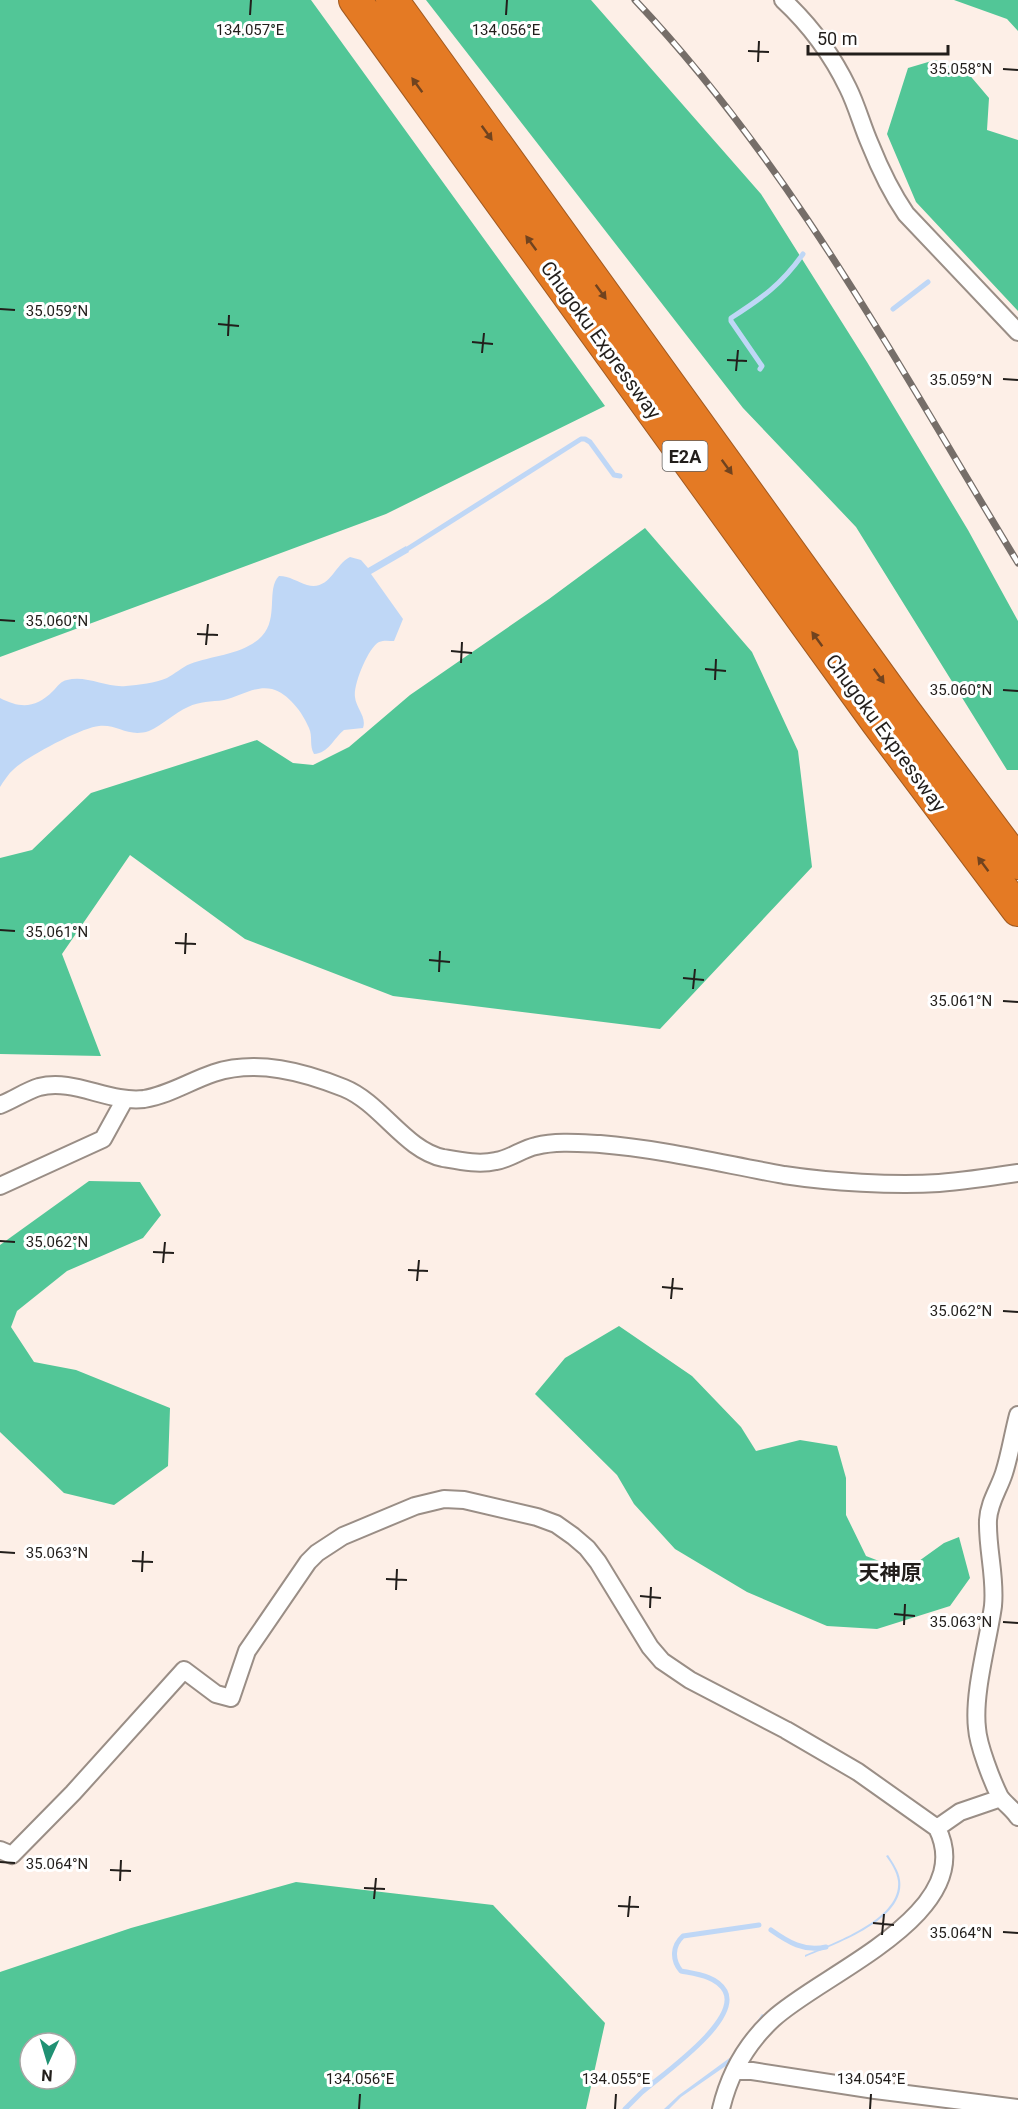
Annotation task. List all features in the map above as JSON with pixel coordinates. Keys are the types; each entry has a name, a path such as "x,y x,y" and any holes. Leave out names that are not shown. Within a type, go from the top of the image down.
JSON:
{"highway":[{"name":"Chugoku Expressway","path":"356,0 877,722 1018,910"},
{"name":"Chugoku Expressway","path":"392,0 889,690 1018,863"}],"street":[{"path":"783,0 798,14 829,53 849,90 869,144 892,193 906,213 1018,332"},
{"path":"0,1105 39,1087 69,1086 125,1100 144,1099 164,1094 215,1073 242,1067 272,1067 315,1077 347,1089 374,1106 412,1142 439,1157 470,1162 497,1161 534,1146 558,1143 646,1149 786,1175 870,1183 935,1184 1018,1173"},
{"path":"0,1186 103,1139 125,1100"},
{"path":"1018,1415 1004,1471 991,1502 988,1518 989,1545 994,1575 993,1604 976,1727 1001,1798 1018,1817"},
{"path":"0,1850 12,1855 74,1793 184,1670 216,1694 231,1698 247,1651 308,1562 328,1544 415,1506 444,1499 464,1500 537,1517 556,1524 587,1548 650,1647 662,1661 690,1680 786,1730 858,1772 937,1828 944,1841 943,1877 934,1895 894,1934 773,2019 756,2038 735,2071 721,2109"},
{"path":"937,1828 960,1812 1001,1798"},
{"path":"735,2071 1018,2108"}],"green space":[{"path":"0,0 311,0 605,406 386,514 0,657"},
{"path":"426,0 591,0 761,194 867,362 968,530 1018,621 1018,770 1007,770 856,527 743,408"},
{"path":"954,0 1018,0 1018,31 1007,19"},
{"path":"935,60 967,72 989,98 987,130 1018,140 1018,311 916,202 887,134 908,68"},
{"path":"645,528 752,652 798,751 812,867 660,1029 393,996 245,939 130,855 62,954 101,1056 0,1054 0,858 32,850 91,793 257,740 293,763 313,765 349,747 410,695 549,599"},
{"path":"89,1181 140,1182 161,1215 143,1238 67,1271 17,1311 11,1327 34,1362 76,1370 170,1408 168,1466 114,1505 64,1493 0,1432 0,1245"},
{"path":"619,1326 692,1376 741,1427 756,1451 800,1440 837,1446 846,1478 846,1515 866,1556 905,1571 944,1543 959,1537 970,1578 950,1606 877,1629 827,1626 747,1592 675,1549 634,1504 617,1475 535,1394 565,1358"},
{"path":"296,1882 493,1905 605,2023 586,2109 0,2109 0,1972 131,1928"}],"water":[{"path":"406,546 409,552 371,574 403,619 394,641 381,641 370,651 359,676 355,697 364,720 363,728 344,730 327,748 314,754 309,728 294,704 278,691 259,689 230,699 192,705 159,726 142,733 106,726 81,731 30,757 10,773 0,787 0,698 15,704 28,705 47,697 67,680 82,679 126,686 167,678 190,664 238,651 262,636 270,621 273,588 279,576 315,586 326,581 350,557 361,560 368,568"},
{"path":"888,1855 900,1880 899,1894 892,1907 866,1929 805,1957 864,1928 889,1907 896,1895 898,1881 886,1856"},
{"path":"762,2014 765,2016 715,2109 725,2071 730,2063 681,2097 669,2109 664,2109 679,2095 735,2054"}],"waterway":[{"path":"760,369 762,366 731,318 770,290 803,254"},
{"path":"893,309 928,282"},
{"path":"401,553 581,439 590,442 614,475 620,476"},
{"path":"625,2109 696,2047 721,2017 727,2003 725,1991 717,1982 706,1976 681,1971 674,1953 679,1940 683,1936 759,1925"},
{"path":"771,1930 803,1947 826,1947"}],"railway":[{"path":"635,0 692,64 794,200 886,343 1018,563"}],"district":[{"name":"天神原","path":"890,1573"}]}
